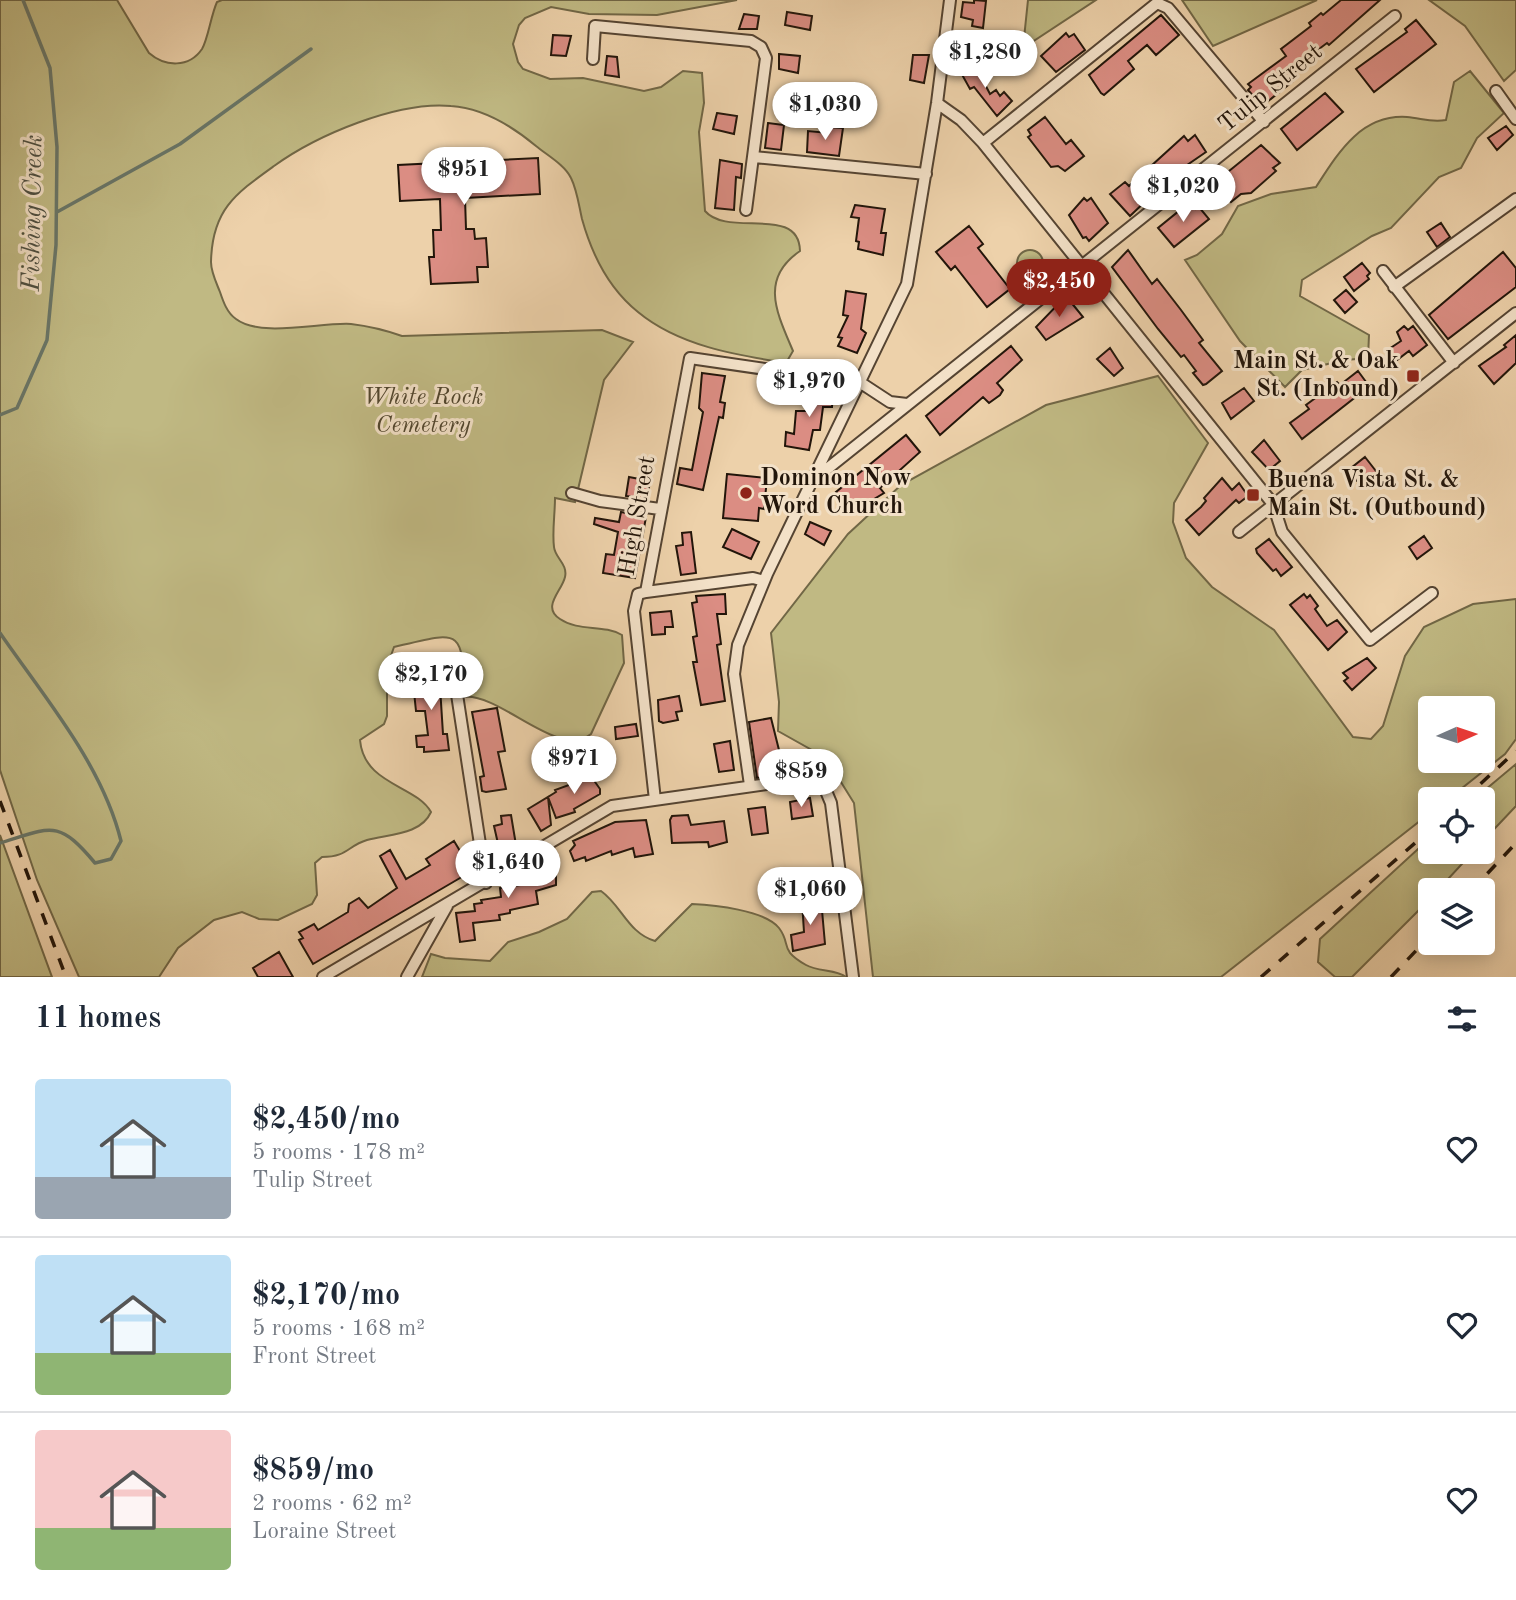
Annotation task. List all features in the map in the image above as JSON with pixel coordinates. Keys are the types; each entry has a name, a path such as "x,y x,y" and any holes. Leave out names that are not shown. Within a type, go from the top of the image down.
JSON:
{"street":[{"path":"750,785 734,674 738,645 764,581 907,284 937,103 950,0"},
{"path":"983,143 1157,3 1168,8 1264,122"},
{"name":"Tulip Street","path":"812,480 1395,16"},
{"path":"593,59 595,26 751,41 761,47 766,58 746,210"},
{"path":"1496,90 1516,119"},
{"path":"937,103 961,120 983,143 1083,265 1273,504 1282,532 1370,640 1433,593"},
{"path":"754,157 926,174"},
{"path":"1394,287 1516,199"},
{"path":"1383,271 1454,363"},
{"path":"1239,533 1516,313"},
{"name":"High Street","path":"655,800 634,611 639,594 646,592 690,358 861,383"},
{"path":"861,383 890,401 907,404"},
{"path":"572,493 600,501 660,509"},
{"path":"646,592 753,578 764,581"},
{"path":"452,662 486,883"},
{"path":"323,977 486,883 612,806 810,778 826,791 831,803 853,977"},
{"path":"407,977 449,904"}],"green space":[{"name":"White Rock Cemetery","path":"0,0 117,0 149,53 162,61 177,63 190,60 202,49 217,2 222,0 737,0 657,15 589,14 551,7 525,18 519,25 513,44 523,69 550,79 583,78 644,91 661,87 683,71 702,73 704,103 699,132 705,211 716,219 729,222 776,225 788,229 797,237 800,251 779,273 776,285 777,310 793,351 786,363 728,352 690,341 654,324 627,303 610,282 591,245 575,188 565,169 507,125 486,114 451,106 407,109 358,122 335,132 274,166 228,205 216,229 211,266 228,310 236,319 247,325 260,328 291,328 351,324 402,336 602,330 633,342 604,380 575,502 555,498 553,529 555,551 563,565 565,577 552,609 567,623 622,635 624,663 591,734 578,740 562,739 495,705 464,697 462,657 454,640 445,637 433,638 394,647 387,667 387,716 384,724 360,740 364,755 380,775 424,803 431,812 426,820 412,829 360,842 337,855 322,857 315,863 317,895 312,904 278,920 259,919 242,912 214,920 178,948 159,977 79,977 37,880 0,770"},
{"path":"1028,0 1096,0 1023,48"},
{"path":"1182,0 1317,0 1213,46"},
{"path":"1429,0 1516,0 1516,70 1504,81 1465,26"},
{"path":"1470,71 1504,113 1477,138 1461,168 1439,177 1391,228 1372,236 1302,280 1300,296 1369,335 1368,358 1345,360 1302,370 1285,387 1240,341 1185,260 1197,255 1222,234 1238,206 1271,194 1316,187 1352,138 1376,122 1407,117 1431,121 1446,120 1454,82"},
{"path":"1030,250 1039,254 1043,263 1039,272 1030,276 1021,272 1017,263 1021,254"},
{"path":"1158,376 1208,443 1174,503 1173,522 1186,558 1212,587 1274,630 1353,737 1371,739 1383,726 1405,656 1424,627 1473,604 1516,599 1516,739 1495,762 1495,696 1418,696 1418,774 1480,774 1463,787 1418,787 1418,822 1221,977 873,977 854,803 826,758 778,731 779,702 771,633 848,534 901,485 1046,405"},
{"path":"1516,764 1516,806 1495,828 1495,787 1489,787"},
{"path":"0,835 52,977 0,977"},
{"path":"1418,849 1418,864 1462,864 1449,878 1418,878 1418,911 1352,977 1335,977 1318,962 1320,939"},
{"path":"601,891 638,932 655,941 692,904 738,910 772,922 783,934 789,951 797,960 816,969 846,977 422,977 431,954 445,958 490,961 508,942 567,919 592,892"}],"building":[{"path":"974,0 986,1 983,28 972,26 973,20 961,17 963,2 974,3"},
{"path":"1341,0 1380,0 1329,45 1327,43 1307,58 1309,61 1289,77 1292,82 1262,106 1248,90 1251,87 1248,84 1286,56 1281,49 1311,26 1309,23 1321,13 1323,15"},
{"path":"787,12 812,16 810,30 785,25"},
{"path":"744,14 759,16 757,29 739,29"},
{"path":"1161,15 1179,35 1156,55 1147,45 1128,61 1134,69 1104,95 1101,93 1089,75"},
{"path":"1416,20 1436,44 1374,92 1356,69 1407,32 1405,29"},
{"path":"1066,33 1069,37 1074,34 1085,50 1056,72 1041,56"},
{"path":"553,35 571,36 566,56 551,55"},
{"path":"779,54 800,56 798,73 779,69"},
{"path":"913,55 929,55 924,83 910,80"},
{"path":"607,56 617,57 619,77 605,75"},
{"path":"974,63 990,94 996,90 1000,96 1004,92 1012,101 997,116 974,87 970,89 960,71"},
{"path":"1325,93 1343,112 1297,150 1281,129"},
{"path":"717,113 737,116 734,134 713,129"},
{"path":"1045,117 1066,144 1071,140 1084,156 1065,171 1058,166 1051,167 1028,137 1031,135 1028,130"},
{"path":"768,123 784,125 781,150 765,148"},
{"path":"1506,126 1513,135 1497,150 1488,138"},
{"path":"829,127 843,128 839,156 807,152 808,131 828,133"},
{"path":"1195,135 1206,152 1174,174 1130,216 1110,194 1125,182 1129,186 1184,136 1188,141"},
{"path":"1261,145 1280,163 1273,168 1276,171 1251,193 1241,194 1231,202 1228,198 1225,200 1219,193 1223,190 1218,180"},
{"path":"538,158 540,194 465,198 466,229 474,229 475,239 486,238 488,267 477,267 478,282 431,284 429,257 434,257 433,230 441,230 440,199 400,201 398,165"},
{"path":"720,160 742,164 741,178 736,177 734,210 715,208"},
{"path":"1084,198 1087,201 1091,198 1108,223 1089,241 1086,237 1083,238 1069,215"},
{"path":"1190,202 1196,209 1199,207 1209,219 1174,247 1158,228"},
{"path":"855,205 885,209 881,233 886,233 883,255 858,249 859,242 856,241 859,218 851,217"},
{"path":"1441,223 1450,237 1437,247 1427,232"},
{"path":"969,226 983,244 978,248 1010,289 987,307 955,266 951,270 936,252"},
{"path":"1128,250 1152,284 1157,279 1203,340 1199,343 1222,371 1206,384 1203,385 1193,373 1196,371 1184,355 1181,357 1158,329 1112,267"},
{"path":"1503,252 1516,268 1516,287 1448,339 1429,315"},
{"path":"1362,263 1370,273 1367,276 1369,279 1354,291 1344,277"},
{"path":"1346,290 1357,302 1345,313 1334,300"},
{"path":"846,291 866,294 861,329 866,333 857,353 838,346 842,338 838,337 848,316 843,315"},
{"path":"1066,296 1083,317 1046,340 1036,327"},
{"path":"1404,326 1408,330 1413,326 1427,345 1413,356 1409,351 1397,360 1389,349 1401,341 1397,332"},
{"path":"1516,335 1516,363 1494,384 1479,366 1506,347 1504,345"},
{"path":"1011,346 1022,360 997,383 1003,390 1000,395 989,403 983,397 940,435 926,416"},
{"path":"1110,348 1123,368 1114,376 1097,359"},
{"path":"1358,371 1372,390 1362,398 1357,396 1302,439 1290,423 1309,409 1306,405 1337,382 1340,385"},
{"path":"702,373 725,376 720,402 725,403 723,418 719,417 703,490 677,484 680,468 692,470 703,412 699,408"},
{"path":"808,388 833,391 832,407 823,407 820,430 813,430 809,450 785,446 786,432 794,434 796,411 806,411"},
{"path":"1244,388 1254,401 1231,419 1222,403"},
{"path":"906,435 920,452 880,488 884,493 851,513 836,492"},
{"path":"1264,440 1280,461 1269,470 1252,452"},
{"path":"1365,457 1379,475 1368,483 1364,479 1359,483 1351,474 1354,472 1351,468"},
{"name":"Dominon Now Word Church","path":"727,474 767,478 764,509 759,508 758,521 723,518"},
{"path":"629,477 650,481 647,499 626,496"},
{"path":"1222,478 1232,490 1239,483 1248,496 1239,503 1236,500 1199,535 1186,520 1201,507 1206,501 1204,498"},
{"path":"621,512 646,517 635,578 603,573 606,554 614,555 618,532 594,524 595,518 619,522"},
{"path":"810,522 831,531 824,545 805,534"},
{"path":"732,529 759,542 751,559 723,547"},
{"path":"691,532 696,573 681,575 676,546 683,545 682,533"},
{"path":"1424,536 1432,548 1417,559 1409,547"},
{"path":"1269,539 1292,567 1281,576 1257,553 1256,549"},
{"path":"725,594 726,614 717,614 721,644 717,645 725,701 701,705 693,662 697,662 693,637 697,636 692,603 697,602 696,596"},
{"path":"1304,594 1307,598 1310,595 1318,606 1315,609 1327,626 1337,620 1347,632 1328,650 1290,605"},
{"path":"671,611 673,627 665,627 665,634 652,635 650,613"},
{"path":"1367,658 1376,668 1352,690 1344,681 1348,678 1343,673"},
{"path":"439,671 443,734 447,734 449,750 424,752 424,747 417,747 416,736 428,735 425,711 416,711 413,682 417,681 418,673"},
{"path":"679,696 682,711 676,712 678,720 663,723 659,721 658,700"},
{"path":"497,708 505,751 498,752 506,789 486,792 482,791 480,777 484,776 472,712"},
{"path":"771,718 781,758 792,756 794,772 757,778 749,722"},
{"path":"636,724 638,736 616,739 615,727"},
{"path":"730,741 734,770 719,772 714,744"},
{"path":"588,772 600,789 600,794 574,809 575,812 556,818 548,797 556,792 555,790 580,781 578,778"},
{"path":"548,797 551,825 541,831 528,809"},
{"path":"810,798 813,816 792,819 790,802"},
{"path":"765,807 768,833 752,835 748,809"},
{"path":"511,815 516,845 499,848 494,826 502,824 501,816"},
{"path":"688,815 691,825 724,821 727,842 709,847 708,842 672,843 672,816"},
{"path":"646,820 653,854 635,857 633,848 612,855 611,851 586,861 585,857 574,861 570,851 575,845 573,841 615,822"},
{"path":"454,841 472,871 313,964 299,940 303,938 299,932 314,924 318,930 348,912 349,904 359,898 368,908 397,888 380,856 390,850 406,879 430,865 426,859"},
{"path":"556,860 556,885 536,891 538,904 510,910 510,913 499,915 500,920 473,923 475,940 460,942 456,913 475,911 474,904 482,903 481,900 501,897 500,888 521,885 520,874 536,872 538,863"},
{"path":"821,899 825,944 793,951 791,935 804,932 802,901"},
{"path":"279,952 293,977 258,977 253,968"}],"waterway":[{"name":"Fishing Creek","path":"0,415 17,408 47,340 56,245 57,147 50,68 23,0"},
{"path":"57,212 180,144 311,49"},
{"name":"Fishing Creek","path":"0,633 86,758 112,813 121,841 111,859 95,863 72,839 53,831 32,833 0,843"}],"railway":[{"path":"1477,787 1516,751"},
{"path":"0,801 66,977"},
{"path":"1261,977 1418,840"},
{"path":"1483,878 1516,843"},
{"path":"1391,977 1418,949"}],"place":[{"name":"Main St. & Oak St. (Inbound)","path":"1413,376"},
{"name":"Dominon Now Word Church","path":"746,493"},
{"name":"Buena Vista St. & Main St. (Outbound)","path":"1253,495"}]}
